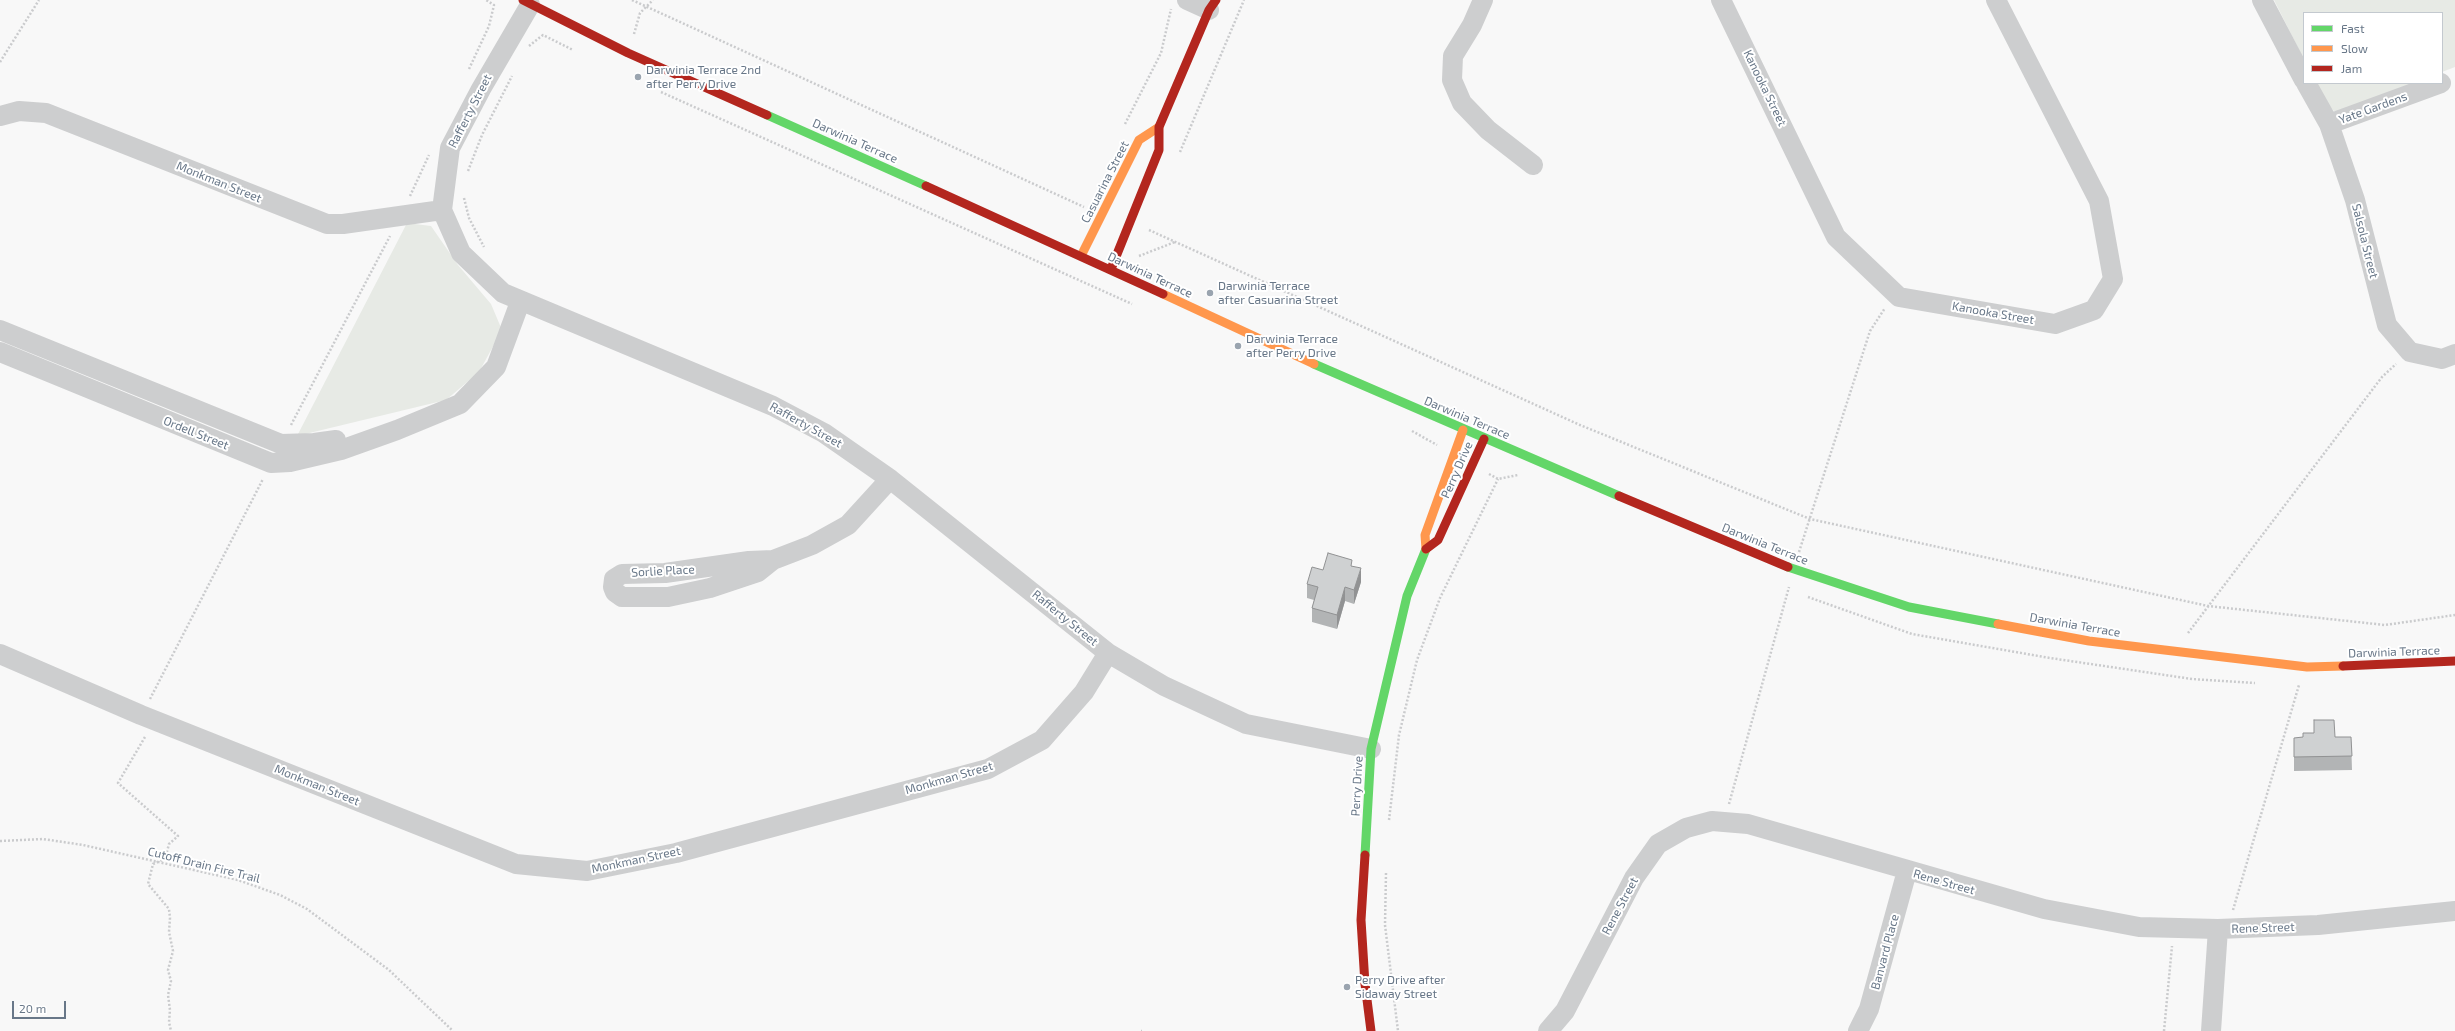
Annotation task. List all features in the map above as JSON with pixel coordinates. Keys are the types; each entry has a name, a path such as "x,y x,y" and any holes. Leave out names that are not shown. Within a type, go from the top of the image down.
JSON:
{"main road":[{"name":"Darwinia Terrace","path":"527,2 628,54 1111,269 1258,340 1484,439 1793,569 1909,607 2089,641 2307,667 2455,661"},
{"path":"1111,269 1159,150 1159,127 1213,5"},
{"name":"Casuarina Street","path":"1081,256 1139,140 1159,127"},
{"name":"Perry Drive","path":"1371,1031 1365,984 1361,920 1371,749 1389,667 1408,596 1426,549 1425,535 1463,430"},
{"name":"Perry Drive","path":"1426,549 1438,540 1484,439"}],"street":[{"path":"1187,0 1213,5"},
{"path":"1483,0 1472,25 1453,56 1452,80 1462,103 1488,130 1533,166"},
{"name":"Kanooka Street","path":"1721,0 1836,237 1899,297 2055,324 2094,310 2113,279 2099,201 1996,0"},
{"path":"2262,0 2303,78"},
{"name":"Rafferty Street","path":"527,2 450,148 442,210 461,253 503,293 520,302 773,406 824,433 890,479 1108,653 1164,686 1246,724 1371,749"},
{"name":"Yate Gardens","path":"2443,82 2455,77"},
{"name":"Salsola Street","path":"2307,84 2329,124 2355,200 2386,325 2410,352"},
{"name":"Yate Gardens","path":"2329,124 2438,84"},
{"name":"Monkman Street","path":"0,116 19,111 46,114 327,224 343,224 442,210"},
{"name":"Ordell Street","path":"0,352 271,463 290,462 341,450 397,430 460,404 496,367 520,302"},
{"name":"Ordell Street","path":"0,330 281,444 314,443 397,430"},
{"path":"2410,352 2442,359 2455,354"},
{"name":"Sorlie Place","path":"773,560 750,561 665,573 622,574 614,579 613,587 615,592 622,597 653,598 674,596 735,581 758,572 773,560 812,545 848,525 890,479"},
{"name":"Monkman Street","path":"0,654 141,714 516,864 587,871 676,853 988,769 1042,740 1084,692 1108,653"},
{"name":"Rene Street","path":"1548,1031 1565,1011 1634,878 1658,844 1686,828 1712,821 1748,824 2044,910 2139,927 2218,930 2318,925 2455,910"},
{"name":"Banvard Place","path":"1858,1031 1869,1010 1907,871"},
{"path":"2211,1031 2218,930"}],"path":[{"path":"0,62 39,0"},
{"path":"486,0 494,5 489,26"},
{"path":"632,0 1084,208 1107,204"},
{"path":"1177,158 1244,0"},
{"path":"466,177 480,141 513,75"},
{"path":"465,192 469,218 485,250"},
{"path":"281,444 400,216"},
{"path":"1150,222 1147,230 1580,425 1810,519 2208,606 2385,625 2455,615"},
{"path":"1723,823 1793,569 1870,331 1895,292"},
{"path":"2180,653 2179,646 2208,606 2382,377 2410,352"},
{"path":"171,1031 168,1022 170,1010 168,995 171,981 168,970 173,951 169,928 169,909 148,884 153,864 165,859 169,844 178,836 118,783 149,730 141,714 271,463"},
{"path":"1388,828 1399,735 1417,660 1440,598 1498,479"},
{"path":"2218,930 2232,912 2298,685 2307,667"},
{"name":"Cutoff Drain Fire Trail","path":"0,841 43,838 238,880 280,894 307,909 389,970 453,1031"},
{"path":"1386,866 1385,925 1398,1031"},
{"path":"2164,1031 2168,1014 2174,928"}],"shaded area":[{"path":"2274,0 2455,0 2455,67 2443,72 2443,12 2303,12 2303,58"},
{"path":"2316,84 2412,84 2343,111 2334,111 2327,105"},
{"path":"407,223 431,226 458,265 491,304 502,330 479,372 446,400 297,436"}],"building":[{"path":"1328,553 1352,560 1351,566 1361,568 1354,590 1345,587 1337,615 1312,608 1318,587 1307,584 1312,567 1323,570"},
{"path":"2314,720 2334,720 2335,737 2351,737 2352,756 2294,757 2294,738 2303,737 2303,733 2314,733"}],"traffic: fast":[{"path":"767,115 926,186"},
{"path":"1314,364 1619,496"},
{"path":"1365,855 1371,749 1407,596 1426,549"},
{"path":"1788,567 1909,607 1998,624"}],"traffic: slow":[{"path":"1081,256 1139,140 1159,127"},
{"path":"1163,294 1314,364"},
{"path":"1426,549 1425,535 1463,430"},
{"path":"1998,624 2089,641 2307,667 2343,666"}],"traffic: jam":[{"path":"523,0 628,53 767,115"},
{"path":"1111,269 1159,150 1159,127 1209,10 1216,0"},
{"path":"926,186 1163,294"},
{"path":"1426,549 1438,540 1484,439"},
{"path":"1619,496 1788,567"},
{"path":"2343,666 2455,661"},
{"path":"1365,855 1361,920 1365,984 1371,1031"}],"place":[{"name":"Darwinia Terrace 2nd after Perry Drive","path":"638,77"},
{"name":"Darwinia Terrace after Casuarina Street","path":"1210,293"},
{"name":"Darwinia Terrace after Perry Drive","path":"1238,346"},
{"name":"Perry Drive after Sidaway Street","path":"1347,987"}]}
